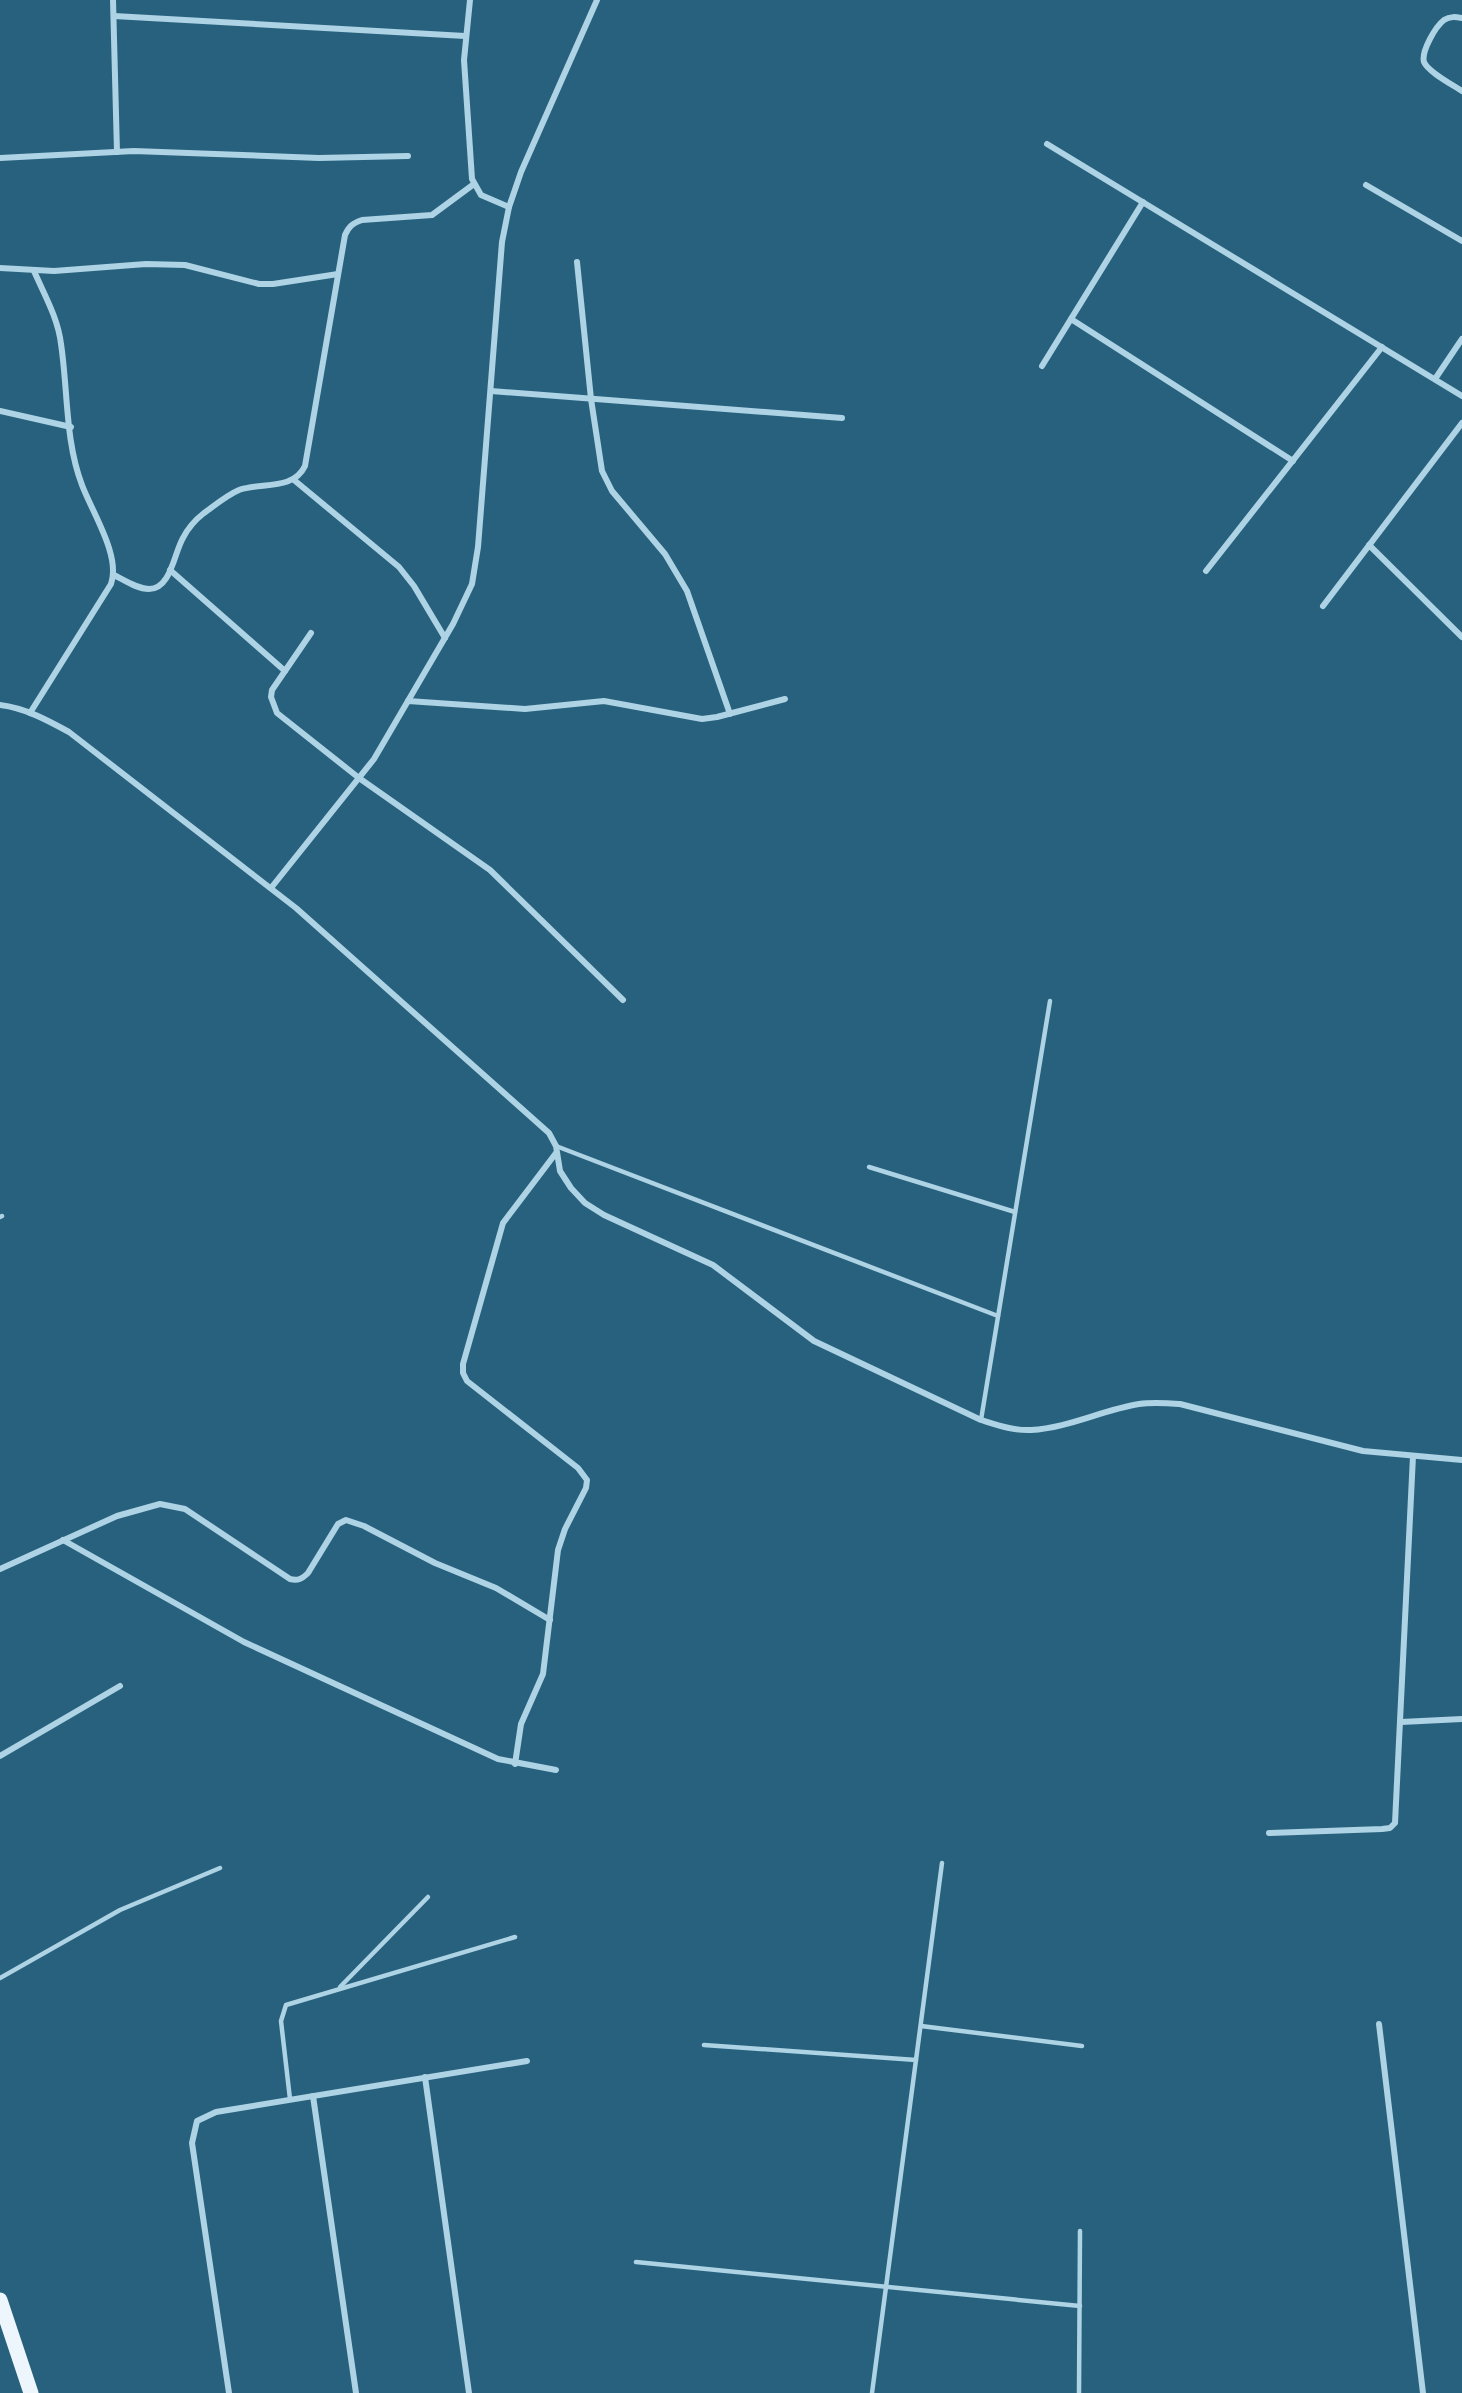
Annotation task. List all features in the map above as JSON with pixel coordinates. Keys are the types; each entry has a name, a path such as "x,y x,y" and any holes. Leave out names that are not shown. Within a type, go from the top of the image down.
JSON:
{"main road":[{"path":"0,2300 31,2393"}],"street":[{"path":"113,0 117,152"},
{"path":"470,0 464,60 474,184 481,195 508,207"},
{"path":"271,888 374,759 445,638 472,584 482,510 502,242 508,207 521,172 597,0"},
{"path":"114,16 465,36"},
{"path":"1462,18 1454,17 1444,20 1424,52 1424,61 1428,68 1462,91"},
{"path":"1047,144 1462,396"},
{"path":"0,158 156,151 319,158 408,156"},
{"path":"114,575 141,588 150,589 164,582 182,540 190,526 201,515 235,492 294,480 301,474 305,466 345,235 354,222 432,215 474,184"},
{"path":"1366,185 1462,241"},
{"path":"1041,366 1143,202"},
{"path":"577,262 599,458 607,482 665,554 682,582 730,714"},
{"path":"0,268 34,270 176,264 259,284 338,274"},
{"path":"30,713 111,584 114,575 112,556 77,471 61,342 54,317 34,270"},
{"path":"1071,319 1293,461"},
{"path":"1435,379 1462,339"},
{"path":"1206,571 1383,347"},
{"path":"491,391 842,418"},
{"path":"0,411 71,427"},
{"path":"1323,606 1462,423"},
{"path":"294,480 399,567 414,586 445,638"},
{"path":"1369,544 1462,637"},
{"path":"170,570 285,671"},
{"path":"311,633 272,690 271,697 277,713 359,778 490,870 623,1000"},
{"path":"408,701 525,709 604,701 702,718 730,714 785,699"},
{"path":"0,705 30,713 69,732 304,915 549,1133 556,1149 560,1171 585,1203 604,1215 714,1265 814,1341 981,1420 1005,1427 1029,1430 1053,1427 1137,1404 1169,1403 1363,1450 1462,1461"},
{"path":"515,1764 521,1724 543,1674 558,1550 565,1529 586,1488 587,1480 578,1468 467,1381 463,1373 463,1364 503,1223 556,1149"},
{"path":"1269,1833 1390,1828 1395,1823 1413,1456"},
{"path":"0,1569 132,1510 160,1504 185,1509 290,1579 296,1580 304,1578 338,1524 346,1520 435,1563 496,1588 550,1620"},
{"path":"63,1540 244,1642 498,1759 556,1770"},
{"path":"0,1756 120,1686"},
{"path":"1401,1722 1462,1719"},
{"path":"1379,2024 1423,2393"},
{"path":"229,2393 192,2143 197,2121 216,2112 527,2061"},
{"path":"424,2078 469,2393"},
{"path":"313,2096 356,2393"}],"lane":[{"path":"981,1420 1050,1001"},
{"path":"556,1149 998,1316"},
{"path":"869,1167 1015,1212"},
{"path":"872,2393 942,1863"},
{"path":"0,1978 120,1910 220,1868"},
{"path":"339,1988 428,1897"},
{"path":"290,2099 281,2021 286,2005 515,1937"},
{"path":"921,2026 1082,2046"},
{"path":"704,2045 916,2060"},
{"path":"1079,2393 1080,2231"},
{"path":"636,2262 1080,2306"}]}
